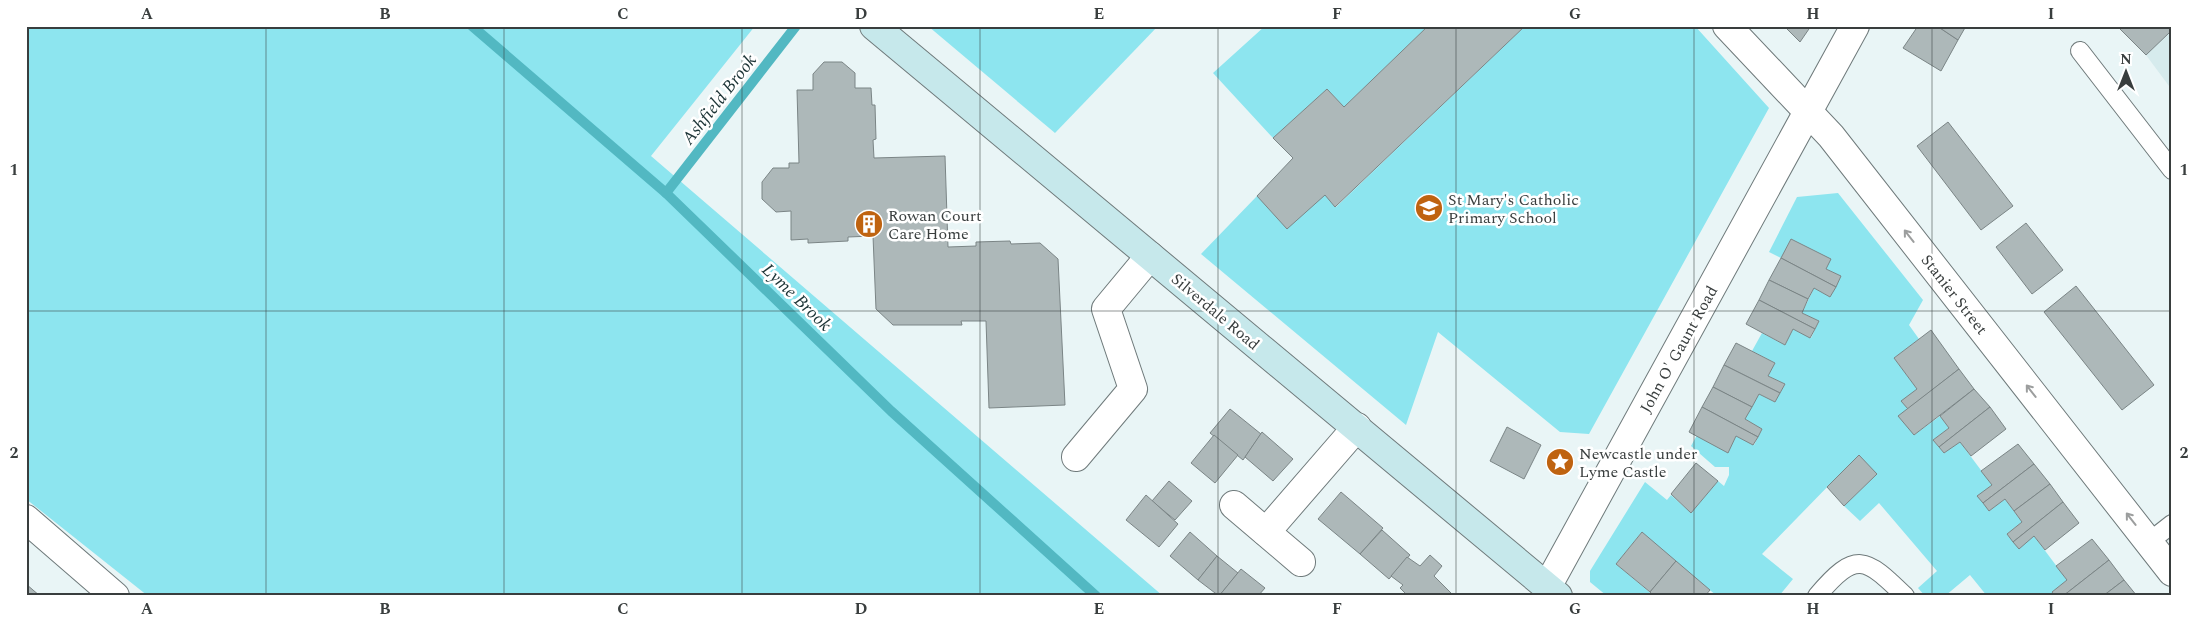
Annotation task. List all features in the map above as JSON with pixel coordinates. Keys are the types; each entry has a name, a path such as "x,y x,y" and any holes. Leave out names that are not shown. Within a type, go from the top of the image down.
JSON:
{"main road":[{"name":"Silverdale Road","path":"874,26 1553,591"}],"street":[{"name":"Stanier Street","path":"1727,26 1809,111 1837,144 2172,572"},
{"name":"John O' Gaunt Road","path":"1553,591 1855,26"},
{"path":"1076,457 1133,389 1106,308 1150,256"},
{"path":"1266,532 1357,427"},
{"path":"1234,505 1301,562"},
{"path":"26,519 115,596"}],"lane":[{"path":"2080,51 2172,170"},
{"path":"2149,542 2172,524"},
{"path":"1818,596 1844,567 1860,564 1878,570 1905,596"}],"shaded area":[{"path":"26,26 755,26 651,156 1163,596 148,596 26,499"},
{"path":"928,26 1158,26 1055,133"},
{"path":"1265,26 1428,26 1344,107 1327,89 1273,138 1213,73"},
{"name":"St Mary's Catholic Primary School","path":"1525,26 1695,26 1769,108 1589,434 1560,432 1438,332 1406,425 1201,254 1257,196 1325,195 1336,207"},
{"path":"2117,26 2172,26 2172,90 2146,55"},
{"path":"1838,193 1923,300 1909,325 1919,339 1894,358 1917,389 1902,401 1908,409 1914,435 1940,416 1949,428 1933,440 1944,453 1960,442 1992,485 1978,496 1989,511 2005,499 2022,522 2007,534 2019,548 2034,536 2067,580 2052,592 2055,596 1987,596 1970,575 1945,596 1925,596 1918,588 1937,571 1879,503 1860,521 1844,506 1877,474 1835,479 1762,554 1793,579 1779,596 1717,596 1641,533 1616,564 1654,596 1607,596 1590,582 1590,571 1645,482 1667,500 1671,495 1691,513 1718,481 1724,486 1729,475 1729,467 1715,467 1691,446 1697,435 1728,452 1736,436 1754,445 1762,429 1745,419 1759,394 1775,402 1785,384 1768,376 1775,363 1752,351 1762,333 1785,345 1793,329 1811,338 1819,321 1802,313 1814,288 1830,297 1841,276 1826,269 1830,259 1791,239 1781,258 1769,252 1797,197"}],"building":[{"path":"1428,26 1525,26 1335,207 1325,195 1287,229 1257,196 1293,158 1273,138 1327,89 1344,107"},
{"path":"1784,26 1811,26 1800,42"},
{"path":"1918,26 1937,26 1958,40 1941,71 1903,48"},
{"path":"1937,26 1966,26 1958,40"},
{"path":"2117,26 2172,26 2172,36 2169,33 2146,55"},
{"name":"Rowan Court Care Home","path":"824,62 842,62 855,73 855,88 871,88 872,105 875,105 876,139 873,140 874,158 945,156 948,247 976,246 976,242 1010,241 1011,244 1040,243 1058,259 1065,405 989,408 986,321 961,321 962,325 893,325 876,309 873,236 848,237 848,241 808,243 808,239 791,240 791,211 776,212 762,199 762,182 773,168 789,168 789,163 799,163 797,90 813,90 813,74"},
{"path":"1948,122 2013,206 1981,230 1917,146"},
{"path":"2026,223 2063,270 2032,294 1996,247"},
{"path":"1791,239 1831,259 1826,269 1841,276 1836,287 1781,258"},
{"path":"1781,258 1836,287 1830,297 1814,288 1808,299 1769,280"},
{"path":"1769,280 1808,299 1802,313 1819,321 1815,329 1759,300"},
{"path":"2076,286 2154,385 2122,410 2044,312"},
{"path":"1759,300 1815,329 1810,338 1793,329 1785,345 1746,324"},
{"path":"1931,330 1959,369 1908,409 1901,401 1917,389 1894,358"},
{"path":"1736,343 1775,363 1768,376 1785,384 1780,393 1724,365"},
{"path":"1724,365 1780,393 1775,402 1759,394 1752,407 1713,387"},
{"path":"1959,369 1974,389 1914,435 1898,416"},
{"path":"1713,387 1752,407 1745,419 1762,429 1758,437 1702,407"},
{"path":"1974,389 1990,407 1939,447 1933,440 1949,428 1940,416"},
{"path":"1702,407 1758,437 1753,445 1736,436 1728,453 1689,432"},
{"path":"1990,407 2006,429 1971,456 1960,442 1944,453 1939,447"},
{"path":"1230,409 1261,434 1243,460 1210,433"},
{"path":"1507,427 1541,445 1524,479 1490,461"},
{"path":"1262,432 1293,459 1273,481 1245,457"},
{"path":"1214,435 1238,455 1215,483 1191,463"},
{"path":"2018,444 2034,464 1983,503 1977,496 1992,485 1981,471"},
{"path":"1859,455 1877,474 1844,506 1827,487"},
{"path":"1696,463 1718,481 1691,513 1671,494"},
{"path":"2034,464 2050,484 2014,511 2005,499 1989,511 1983,503"},
{"path":"1169,481 1192,501 1175,520 1152,501"},
{"path":"2050,484 2063,502 2013,542 2007,534 2022,522 2014,511"},
{"path":"1341,492 1383,528 1360,554 1318,519"},
{"path":"1146,495 1178,524 1159,547 1126,520"},
{"path":"2063,502 2079,523 2045,550 2034,536 2019,549 2013,542"},
{"path":"1382,530 1410,555 1389,579 1360,554"},
{"path":"1190,532 1217,556 1198,580 1170,556"},
{"path":"1642,532 1676,561 1650,592 1616,564"},
{"path":"2092,539 2109,560 2063,596 2055,596 2052,592 2067,580 2056,566"},
{"path":"1430,555 1442,566 1434,576 1454,596 1408,596 1400,588 1403,585 1391,576 1407,557 1420,566"},
{"path":"1217,556 1238,573 1219,596 1198,580"},
{"path":"2109,560 2124,580 2103,596 2063,596"},
{"path":"1676,561 1710,590 1705,596 1654,596 1650,592"},
{"path":"1241,569 1265,588 1258,596 1219,596"},
{"path":"2124,580 2137,596 2103,596"},
{"path":"26,584 40,596 26,596"}],"waterway":[{"name":"Lyme Brook","path":"472,26 666,193 891,411 1096,596"},
{"name":"Ashfield Brook","path":"666,193 796,26"}],"place":[{"name":"St Mary's Catholic Primary School","path":"1429,208"},
{"name":"Rowan Court Care Home","path":"869,224"},
{"name":"Newcastle under Lyme Castle","path":"1560,462"}]}
